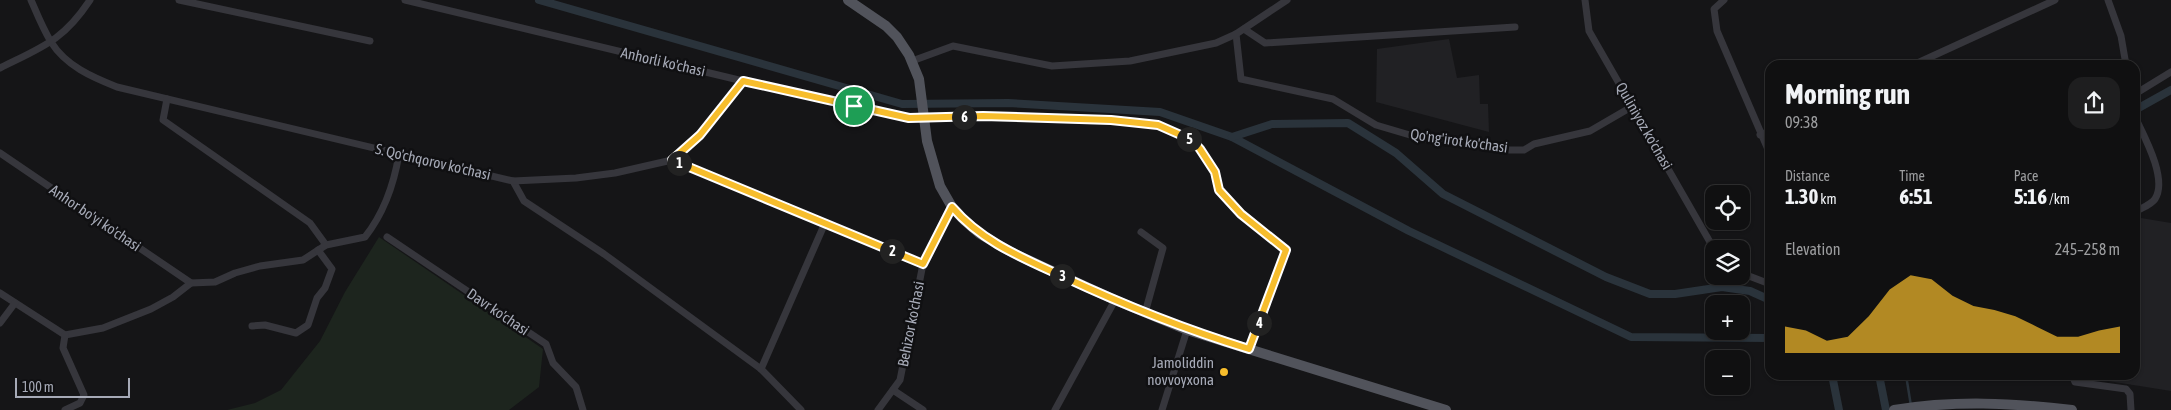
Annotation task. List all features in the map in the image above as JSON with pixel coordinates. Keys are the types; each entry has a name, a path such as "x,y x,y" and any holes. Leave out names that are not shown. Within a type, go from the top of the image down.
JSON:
{"main road":[{"path":"848,0 886,26 901,43 912,61 920,86 923,118 936,174 952,207 965,221 995,244 1115,300 1187,330 1446,410"},
{"path":"1895,410 1984,402 2014,403 2072,410"}],"street":[{"name":"S. Qo'chqorov ko'chasi","path":"31,0 51,43 68,61 90,76 117,87 513,181 576,178 615,173 672,160"},
{"path":"0,68 51,43 67,30 90,0"},
{"path":"179,0 370,41"},
{"name":"Anhorli ko'chasi","path":"404,0 743,81 909,118 983,116 1111,120 1158,125 1192,140 1215,172 1219,190 1241,214 1286,250 1249,349"},
{"path":"912,61 954,46 1052,66 1130,61 1216,43 1236,34 1287,0"},
{"name":"Quliniyoz ko'chasi","path":"1585,0 1589,31 1709,240"},
{"path":"1724,0 1714,9 1717,31 1765,144"},
{"path":"1924,60 2055,0"},
{"path":"2108,0 2121,36 2125,60"},
{"path":"1244,29 1265,43 1515,27"},
{"name":"Qo'ng'irot ko'chasi","path":"1236,34 1241,79 1333,99 1376,125 1420,138 1510,150 1524,150 1534,144 1590,131 1633,106"},
{"path":"2140,91 2171,72"},
{"path":"743,81 700,135 672,160 923,264"},
{"path":"167,99 162,120 310,223 326,245"},
{"path":"2140,128 2154,158 2158,192 2154,201 2140,209"},
{"path":"1760,135 1765,133"},
{"name":"Anhor bo'yi ko'chasi","path":"0,153 191,283"},
{"path":"0,293 66,335 104,328 151,309 173,297 191,283 215,282 235,273 260,266 303,260 326,245 364,238 375,224 394,180 399,154"},
{"path":"513,181 524,201 604,254 761,369 801,410"},
{"name":"Behizor ko'chasi","path":"878,410 900,380 923,264 952,207"},
{"path":"761,369 826,223"},
{"path":"1141,232 1163,248 1145,313"},
{"name":"Davr ko'chasi","path":"387,237 546,344 553,363 576,387 583,410"},
{"path":"252,326 265,325 296,333 308,325 317,298 325,288 332,269 318,250"},
{"path":"1750,276 1765,282"},
{"path":"1055,410 1115,300"},
{"path":"0,323 15,303"},
{"path":"1162,410 1187,330"},
{"path":"65,410 80,403 84,395 62,348 66,335"},
{"path":"2074,380 2075,382 2126,389 2130,394 2131,410"},
{"path":"893,390 923,410"}],"shaded area":[{"path":"1449,39 1457,78 1479,75 1480,104 1488,104 1489,132 1376,102 1377,49"},
{"path":"2140,218 2171,223 2171,391 2102,380 2140,380"},
{"path":"379,237 543,349 539,387 509,410 227,410 255,403 281,390 320,341 345,292"}],"waterway":[{"path":"539,0 902,104 1008,103 1160,112 1232,137 1409,231 1631,337 1765,338"},
{"path":"2140,107 2171,90"},
{"path":"1232,137 1272,124 1348,123 1396,153 1443,194 1606,277 1650,294 1675,294 1722,287 1750,291 1765,298"},
{"path":"1833,380 1839,410"},
{"path":"1880,380 1886,410"},
{"path":"1907,380 1911,406"}],"place":[{"name":"Jamoliddin novvoyxona","path":"1224,372"}],"route":[{"path":"743,81 854,106 909,118 983,116 1111,120 1158,125 1192,140 1215,172 1219,190 1241,214 1286,250 1249,349 1187,330 1145,313 1013,253 980,234 952,207 923,264 672,160 700,135 743,81"}]}
